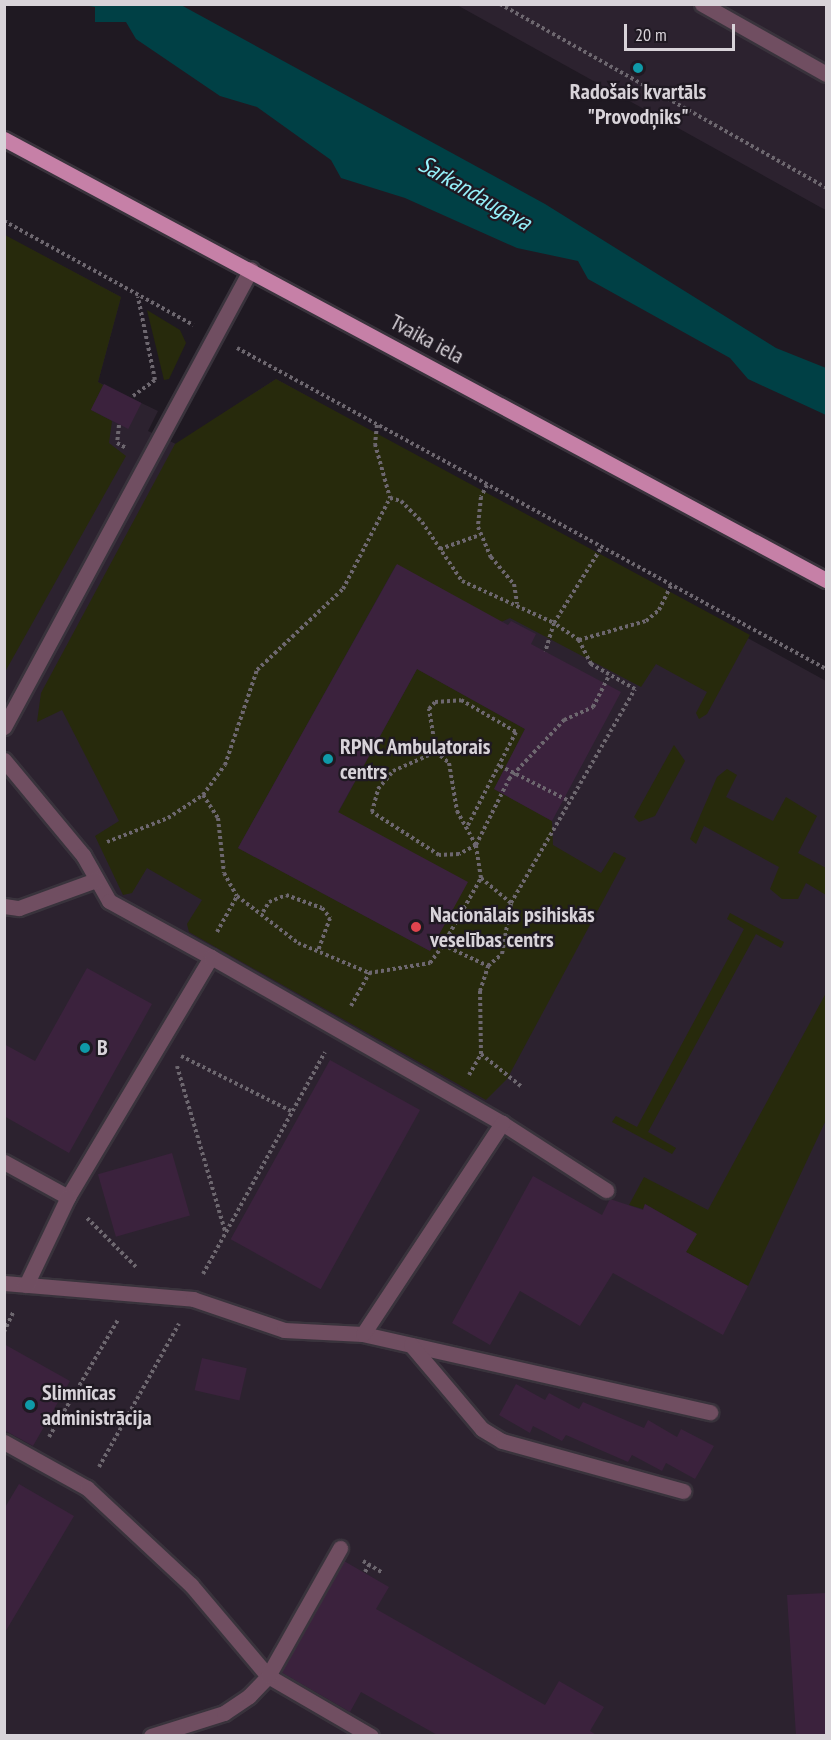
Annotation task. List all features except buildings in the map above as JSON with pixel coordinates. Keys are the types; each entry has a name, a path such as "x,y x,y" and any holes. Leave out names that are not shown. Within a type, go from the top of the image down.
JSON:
{"main road":[{"name":"Tvaika iela","path":"4,139 826,580"}],"lane":[{"path":"702,4 826,74"},
{"path":"4,727 250,269"},
{"path":"4,760 83,855 109,901 339,1028 502,1123 606,1190"},
{"path":"4,906 19,908 96,880"},
{"path":"26,1285 68,1197 211,957"},
{"path":"363,1334 502,1123"},
{"path":"4,1162 68,1197"},
{"path":"4,1283 163,1294 193,1299 284,1330 363,1334 710,1412"},
{"path":"411,1344 482,1429 502,1441 683,1491"},
{"path":"4,1442 87,1488 191,1585 268,1676 371,1736"},
{"path":"151,1736 224,1713 268,1676 340,1548"}],"path":[{"path":"500,4 826,188"},
{"path":"4,221 138,297 215,336 826,669"},
{"path":"133,396 155,380 138,297"},
{"path":"83,855 168,818 203,795 225,765 257,670 343,589 390,498 375,444 377,424"},
{"path":"488,485 480,497 480,535 514,584 517,604"},
{"path":"390,498 409,509 462,581 517,604 554,623 579,640 591,664 635,689 511,903 502,954 488,966 480,991 481,1054 456,1097"},
{"path":"440,549 480,535"},
{"path":"544,652 554,623 601,548"},
{"path":"579,640 646,621 659,610 671,585"},
{"path":"436,752 393,771 378,789 372,812 439,855 459,854 476,845 515,774 564,720 593,707 609,676"},
{"path":"203,795 218,818 224,873 237,896 263,912 281,932 369,973 430,963 481,879 476,845 468,825 457,811 449,763 436,752 429,732 429,709 435,702 461,700 516,732 468,825"},
{"path":"500,766 569,801"},
{"path":"481,879 511,903"},
{"path":"263,912 269,902 286,895 322,908 330,918 318,951"},
{"path":"211,957 210,945 237,896"},
{"path":"443,945 488,966"},
{"path":"102,1461 193,1299 225,1231 369,973"},
{"path":"225,1231 172,1051 291,1111"},
{"path":"481,1054 522,1087"},
{"path":"68,1197 163,1294"},
{"path":"36,1458 134,1293"},
{"path":"365,1572 369,1565"}],"shaded area":[{"path":"457,5 826,5 826,210 820,207"},
{"name":"Nacionālais psihiskās veselības centrs","path":"4,235 121,297 98,382 158,411 148,431 176,444 276,379 826,681 826,1735 5,1735"}],"green space":[{"path":"5,235 121,297 98,382 103,385 91,410 112,421 109,443 126,456 5,672"},
{"path":"147,310 180,330 186,343 169,379 164,380"},
{"path":"276,379 750,635 707,714 699,719 696,713 707,692 656,664 641,687 510,618 501,622 396,565 238,848 430,951 467,882 338,813 417,669 525,729 494,789 552,821 553,845 601,873 614,852 626,858 507,1079 486,1100 189,932 187,924 202,900 147,868 132,893 123,895 95,836 119,821 62,710 37,722 41,693 175,444"},
{"path":"674,745 685,761 655,816 639,822 634,817"},
{"path":"727,769 737,775 726,797 773,821 786,797 817,816 798,853 826,868 826,895 806,883 798,899 782,899 770,889 779,867 704,826 696,844 690,839 717,777"},
{"path":"730,913 784,942 781,948 756,934 648,1132 676,1148 672,1154 612,1122 616,1116 637,1127 744,929 727,919"},
{"path":"826,993 826,1120 748,1286 686,1252 696,1233 645,1204 643,1209 629,1205 644,1177 708,1210"}],"water":[{"name":"Sarkandaugava","path":"83,5 181,5 545,204 776,348 826,368 826,415 748,379 730,358 588,279 578,261 517,248 405,198 341,178 331,160 257,107 220,96 136,39 126,22 95,22 95,7"}],"place":[{"name":"Radošais kvartāls \"Provodņiks\"","path":"638,68"},
{"name":"RPNC Ambulatorais centrs","path":"328,759"},
{"name":"Nacionālais psihiskās veselības centrs","path":"416,927"},
{"name":"B","path":"85,1048"},
{"name":"Slimnīcas administrācija","path":"30,1405"}]}
